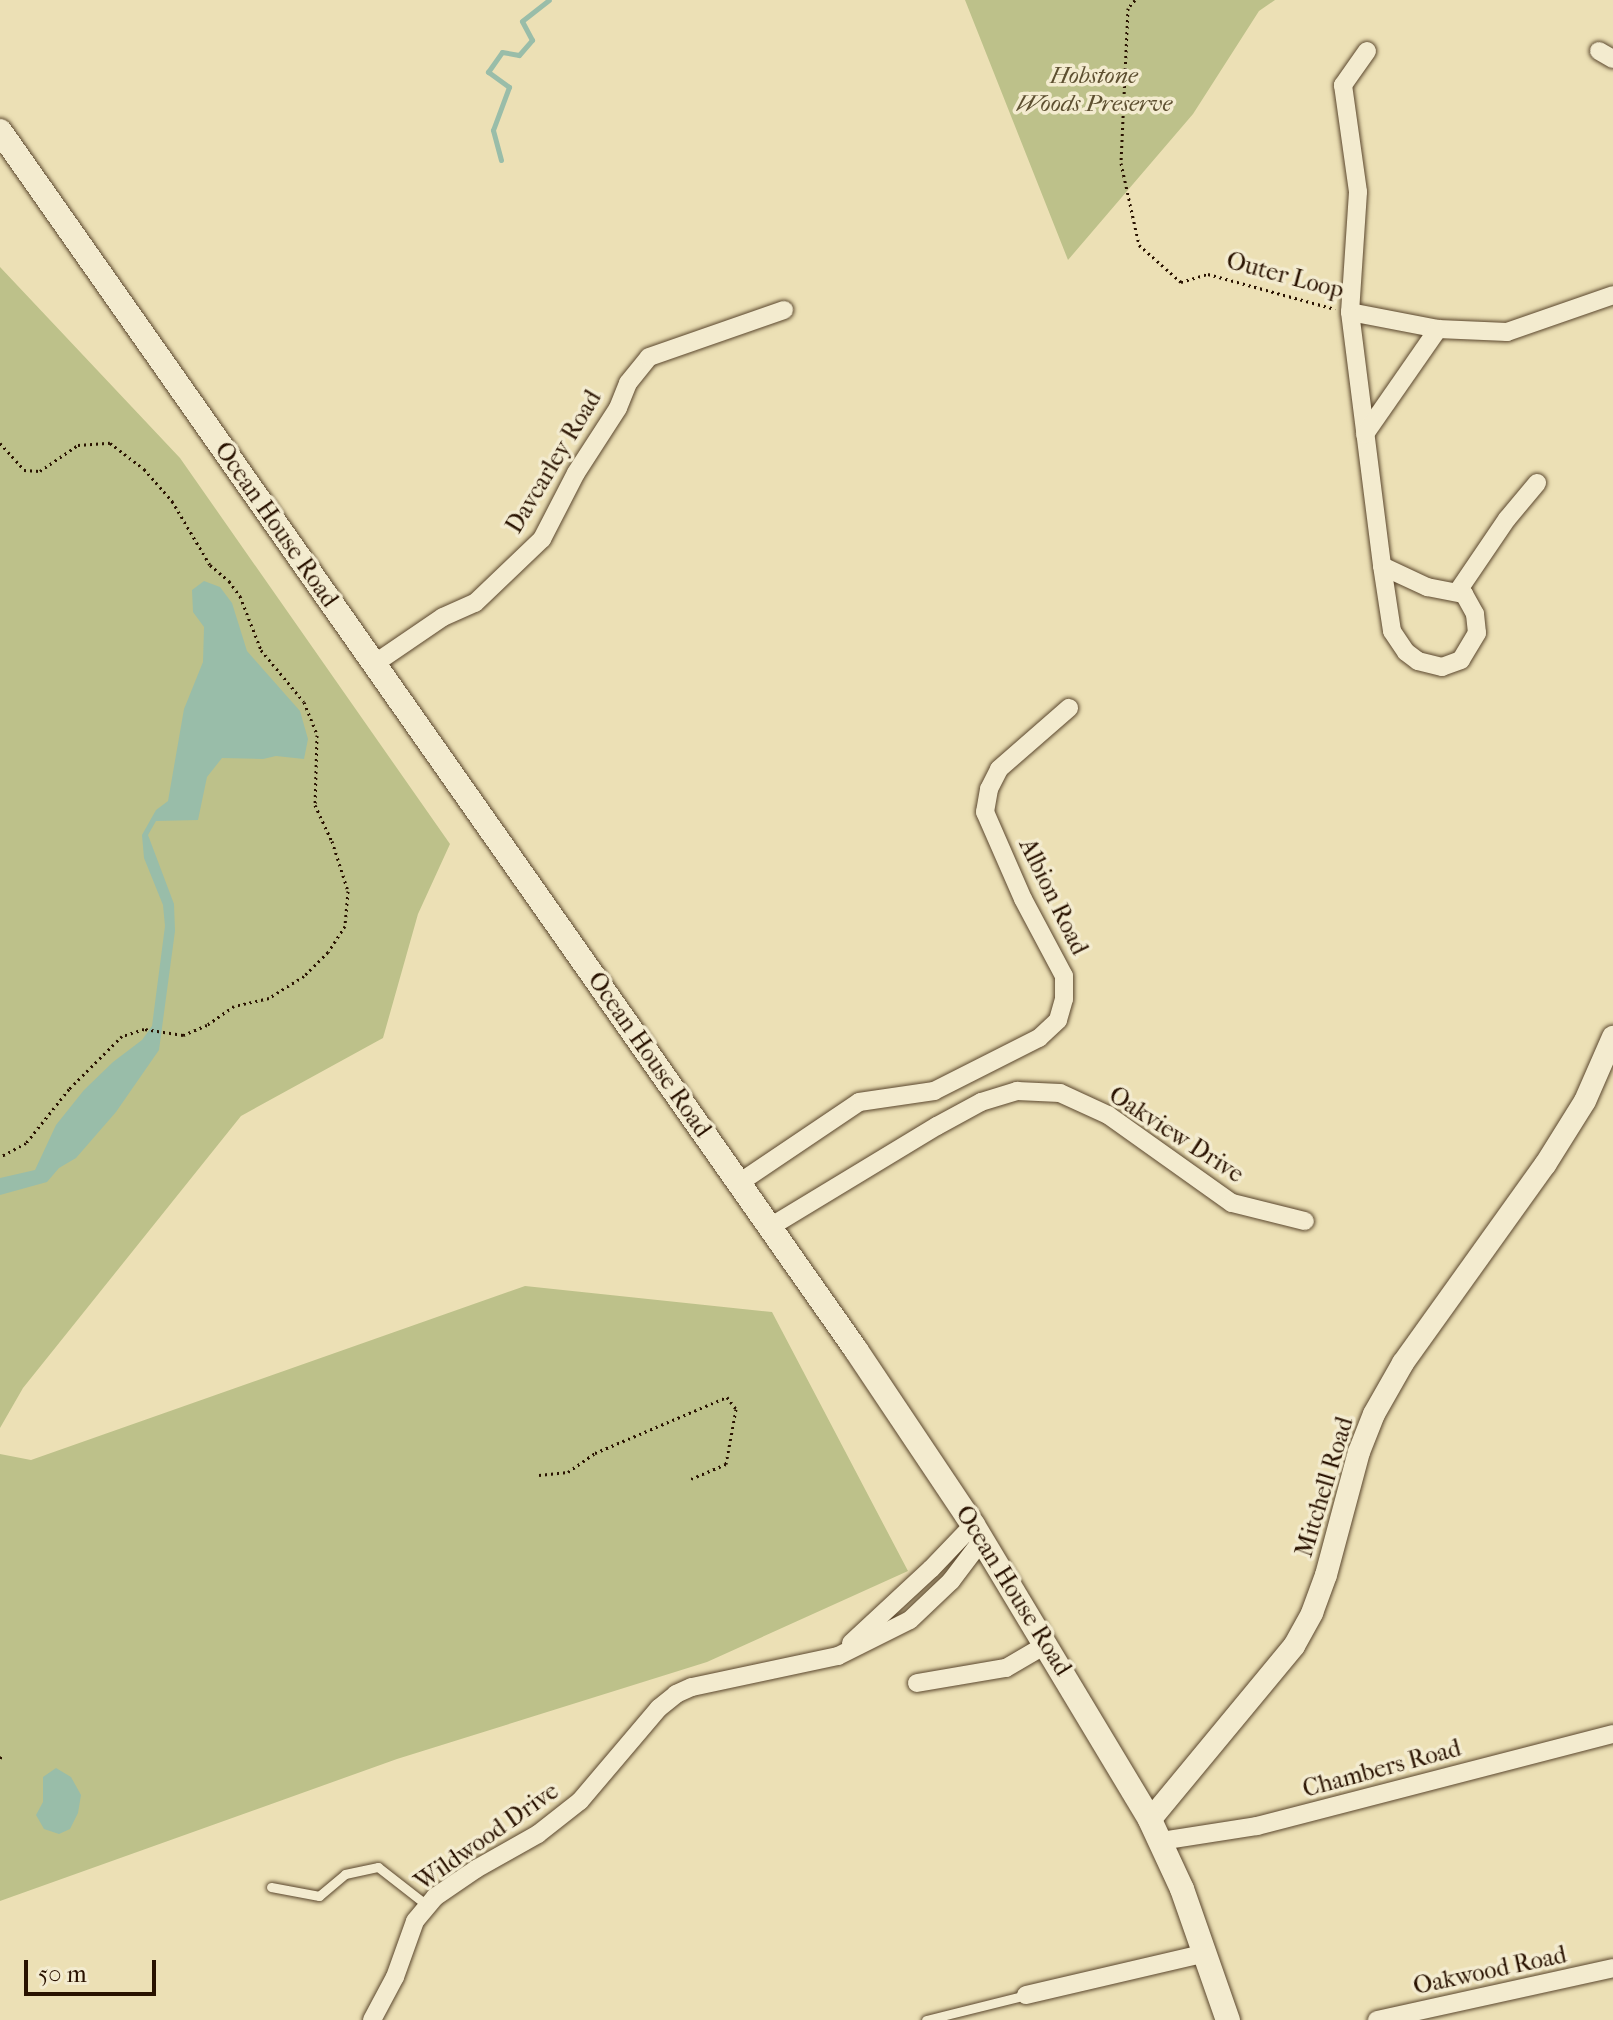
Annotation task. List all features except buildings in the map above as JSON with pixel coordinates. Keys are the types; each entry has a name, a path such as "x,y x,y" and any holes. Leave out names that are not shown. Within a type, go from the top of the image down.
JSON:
{"main road":[{"name":"Ocean House Road","path":"0,131 770,1227 978,1533 1156,1830 1206,1953 1228,2020"}],"street":[{"path":"1367,51 1343,85 1358,192 1350,312 1382,566 1397,640 1406,652 1442,667 1461,660 1474,643 1475,614 1464,594 1427,587 1382,566"},
{"path":"1350,312 1438,329 1507,332 1613,295"},
{"name":"Davcarley Road","path":"374,664 443,617 475,603 542,539 576,473 618,408 628,383 649,357 784,310"},
{"path":"1365,434 1438,329"},
{"path":"1458,591 1507,519 1537,483"},
{"name":"Albion Road","path":"739,1183 859,1102 934,1091 1039,1038 1058,1020 1064,999 1064,976 1023,899 985,812 999,769 1069,708"},
{"name":"Mitchell Road","path":"1156,1830 1294,1646 1312,1613 1326,1575 1359,1452 1374,1414 1403,1363 1545,1165 1585,1101 1613,1037"},
{"name":"Oakview Drive","path":"770,1227 937,1126 981,1102 1017,1091 1060,1093 1108,1115 1232,1203 1305,1221"},
{"name":"Wildwood Drive","path":"372,2020 395,1977 415,1921 428,1906 476,1869 538,1834 580,1801 659,1708 676,1694 692,1687 838,1656 931,1569 978,1533"},
{"path":"917,1683 1006,1668 1047,1644"},
{"name":"Chambers Road","path":"1156,1830 1257,1826 1613,1734"},
{"path":"1026,1995 1206,1953"},
{"name":"Oakwood Road","path":"1377,2020 1613,1968"}],"lane":[{"path":"271,1887 319,1896 345,1874 378,1867 428,1906"},
{"path":"926,2020 1026,1995"}],"path":[{"name":"Outer Loop","path":"1135,0 1128,8 1121,163 1139,245 1181,282 1208,274 1310,305 1350,312"},
{"path":"0,443 24,470 40,471 78,445 110,443 144,469 172,501 210,565 229,581 240,596 261,650 304,702 317,735 315,805 332,841 348,891 345,926 328,952 304,976 269,998 234,1006 207,1025 183,1035 167,1035 144,1029 122,1036 69,1089 26,1143 0,1157"},
{"path":"539,1475 568,1472 595,1453 727,1397 736,1409 726,1464 691,1479"}],"green space":[{"name":"Hobstone Woods Preserve","path":"965,0 1275,0 1259,11 1193,114 1068,260"},
{"path":"0,267 180,458 450,844 418,914 383,1038 241,1116 23,1388 0,1428"},
{"path":"525,1286 772,1312 908,1571 707,1662 397,1759 0,1901 0,1454 31,1460"}],"shaded area":[{"path":"204,581 220,587 232,603 247,651 300,711 308,739 304,759 276,756 263,759 222,758 207,777 198,820 156,821 148,835 174,904 175,931 159,1050 116,1112 76,1158 59,1168 47,1182 0,1195 0,1178 35,1170 56,1125 84,1090 142,1040 152,1026 165,926 163,905 144,858 142,835 156,810 168,801 184,709 203,662 204,627 193,612 192,590"},
{"path":"56,1768 71,1777 81,1795 78,1813 70,1829 59,1834 44,1829 36,1815 43,1802 43,1777"}],"waterway":[{"path":"501,160 493,130 509,87 488,72 502,52 519,55 532,40 522,21 549,0"}]}
